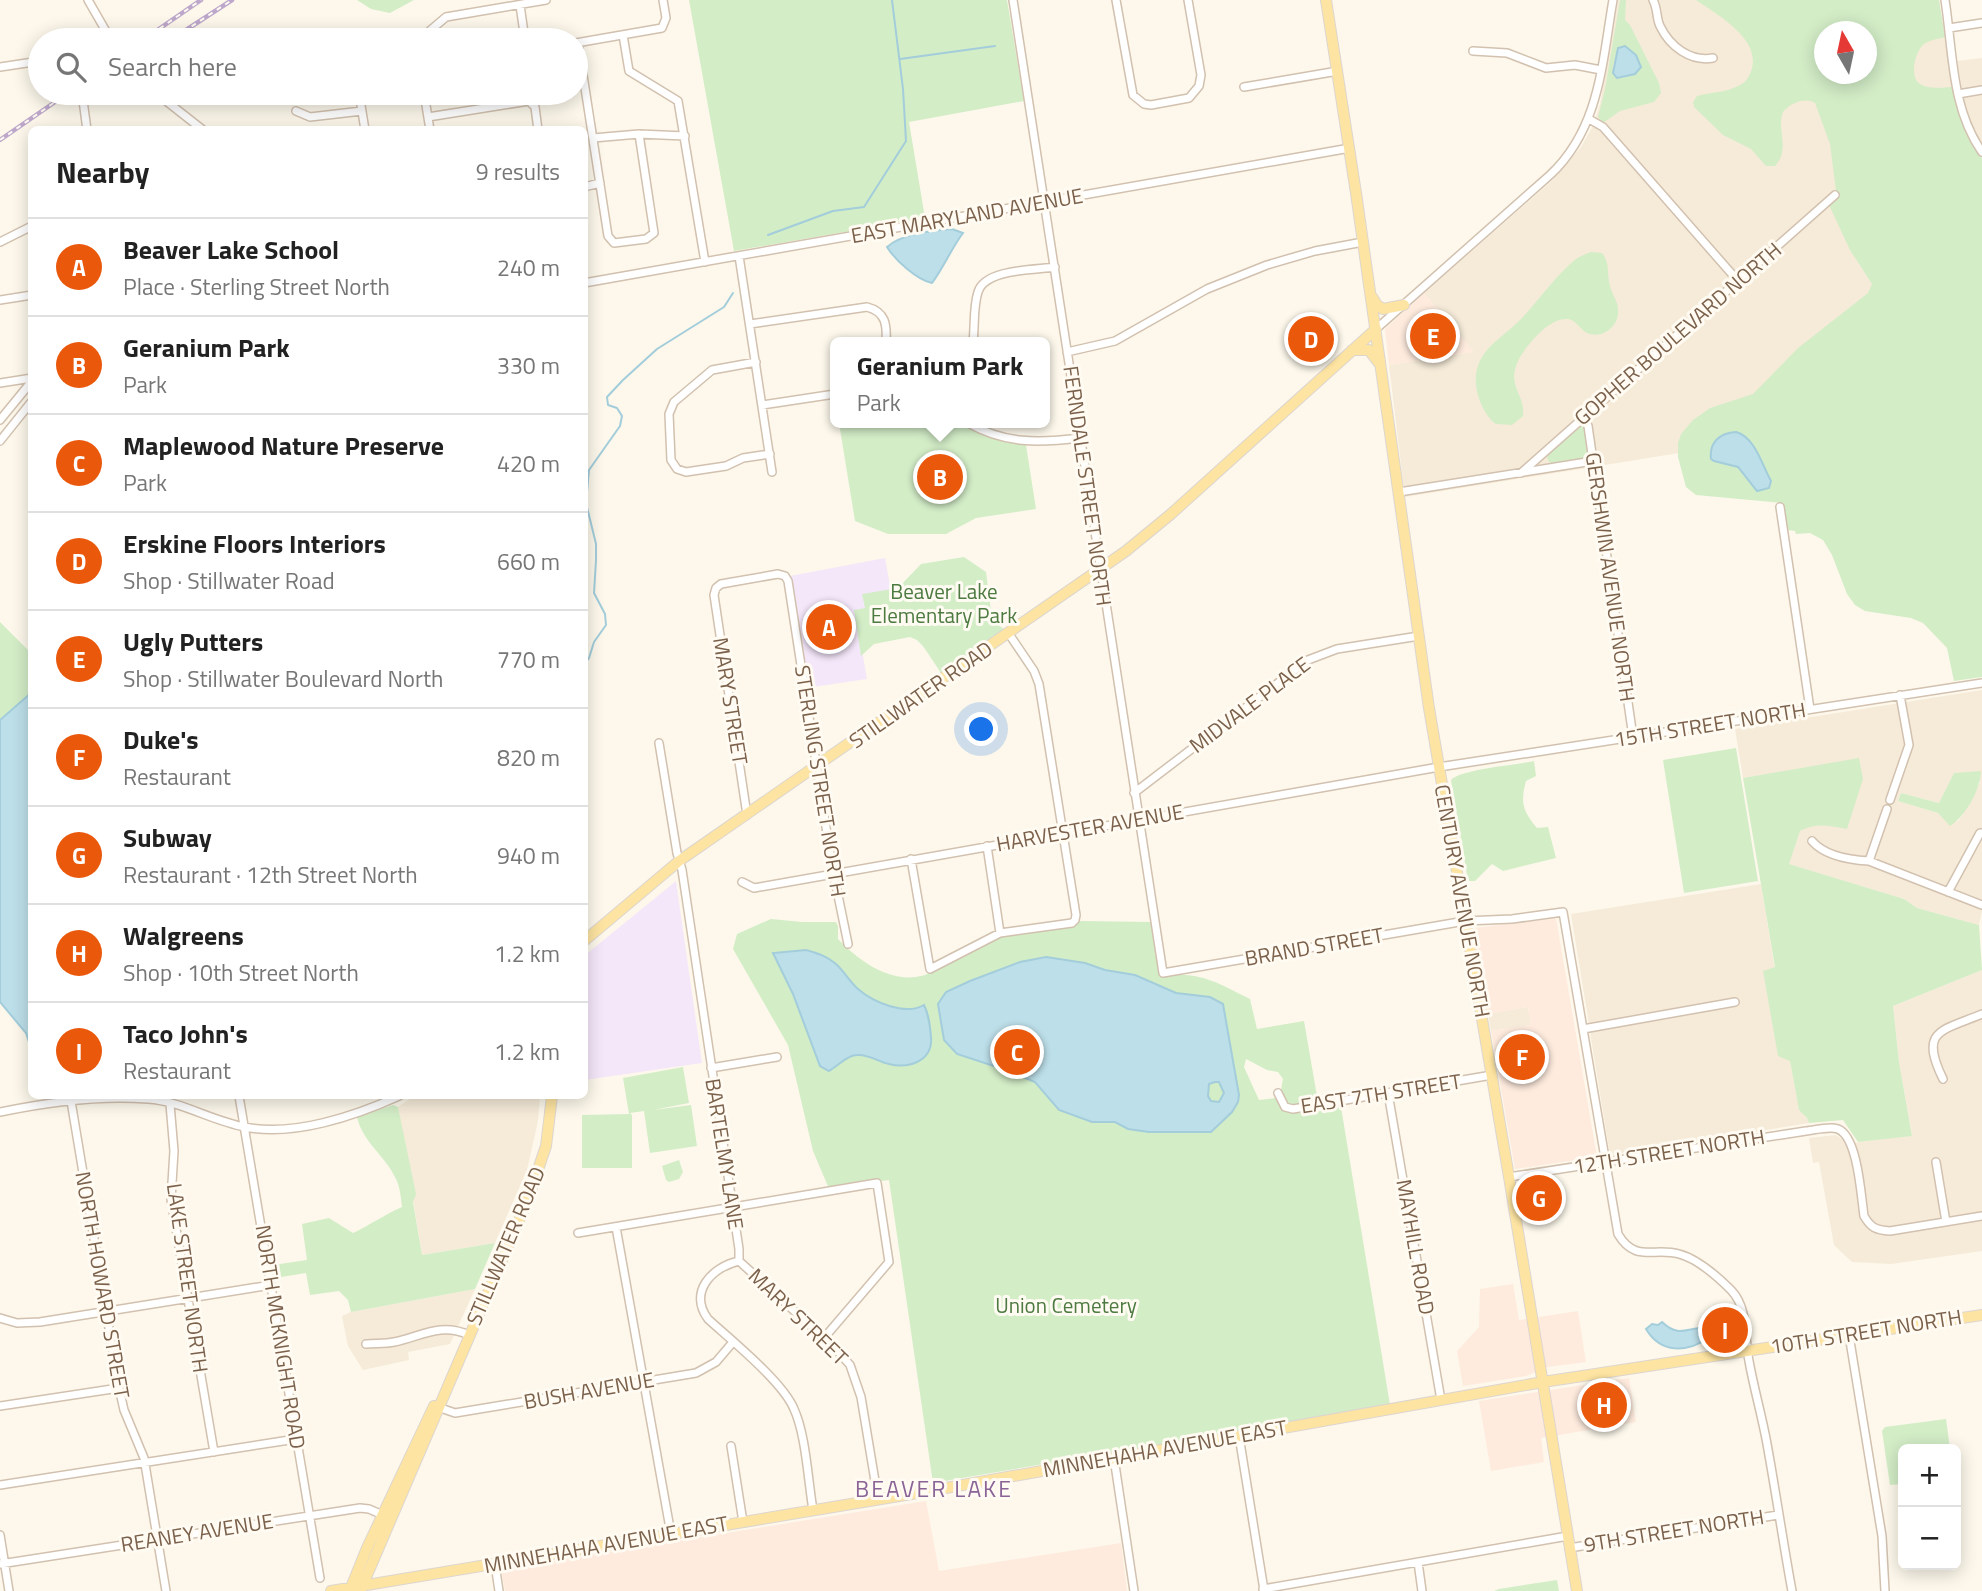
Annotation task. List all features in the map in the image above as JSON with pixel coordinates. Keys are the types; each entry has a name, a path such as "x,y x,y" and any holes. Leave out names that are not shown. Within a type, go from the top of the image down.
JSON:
{"main road":[{"path":"1326,0 1350,148"},
{"name":"CENTURY AVENUE NORTH","path":"1350,148 1439,767 1577,1591"},
{"path":"1371,294 1381,308 1404,305"},
{"name":"STILLWATER ROAD","path":"588,938 679,861 1100,570 1163,521 1376,329"},
{"path":"1352,351 1370,351 1382,369"},
{"name":"STILLWATER ROAD","path":"356,1589 539,1171 546,1146 552,1099"},
{"name":"10TH STREET NORTH","path":"1543,1381 1982,1315"},
{"name":"MINNEHAHA AVENUE EAST","path":"331,1591 356,1589 878,1499 1543,1381"},
{"name":"STILLWATER ROAD","path":"356,1589 373,1561 387,1516"},
{"path":"373,1561 377,1576 396,1581"}],"street":[{"path":"88,0 104,28"},
{"path":"433,28 446,17 546,0"},
{"path":"588,41 658,29 664,25 666,18 663,0"},
{"name":"FERNDALE STREET NORTH","path":"1013,0 1163,972"},
{"path":"1116,0 1130,87 1138,100 1151,105 1189,98 1199,86 1201,75 1188,0"},
{"path":"1376,329 1553,172 1573,150 1589,120 1613,0"},
{"path":"1653,0 1661,27 1681,51 1695,59 1713,58"},
{"path":"1945,0 1958,94 1966,126 1982,152"},
{"path":"520,5 523,28"},
{"path":"1949,28 1982,23"},
{"path":"623,35 629,71 678,101 705,262"},
{"path":"1474,51 1497,51 1546,68 1575,65 1601,70"},
{"path":"0,68 28,63"},
{"path":"1244,87 1338,72"},
{"path":"1958,94 1982,90"},
{"path":"84,105 86,126"},
{"path":"171,105 198,126"},
{"path":"361,105 364,126"},
{"path":"426,105 429,126"},
{"path":"428,117 502,105"},
{"path":"534,105 537,126"},
{"path":"587,105 608,236 611,241 619,243 646,239 654,233 639,134"},
{"path":"296,111 310,117 362,111"},
{"path":"1589,120 1601,126 1738,281"},
{"path":"593,138 639,134 685,136"},
{"name":"EAST MARYLAND AVENUE","path":"588,282 1350,148"},
{"path":"588,186 600,183"},
{"name":"GOPHER BOULEVARD NORTH","path":"1521,473 1835,195"},
{"path":"0,242 28,228"},
{"path":"1067,352 1115,341 1190,298 1256,269 1315,251 1363,242"},
{"path":"739,256 772,472"},
{"path":"973,337 977,294 986,280 996,275 1055,267"},
{"path":"0,300 28,296"},
{"path":"750,324 862,306 873,308 884,318 886,337"},
{"path":"756,362 712,370 674,402 669,414 671,460 677,469 687,472 726,466 743,458 770,454"},
{"path":"3,382 28,379"},
{"path":"3,382 12,386 16,400"},
{"path":"0,420 28,384"},
{"path":"762,405 830,395"},
{"path":"0,441 28,406"},
{"name":"GERSHWIN AVENUE NORTH","path":"1583,417 1587,424 1593,461 1633,737"},
{"path":"978,428 991,435 1018,442 1041,443 1080,438"},
{"path":"1399,492 1593,461"},
{"path":"1780,507 1810,709"},
{"name":"MARY STREET","path":"747,814 714,595 716,588 722,584 778,574 785,576"},
{"name":"STERLING STREET NORTH","path":"785,576 788,581 816,767 848,944"},
{"path":"911,859 930,969 1000,933 1072,923 1075,920 1039,684 1034,671 1009,634"},
{"name":"MIDVALE PLACE","path":"1134,793 1308,660 1336,649 1419,636"},
{"name":"15TH STREET NORTH","path":"1439,767 1982,683"},
{"path":"1890,800 1909,745 1900,695"},
{"name":"BARTELMY LANE","path":"659,743 739,1249 738,1261"},
{"name":"HARVESTER AVENUE","path":"742,882 754,888 1439,767"},
{"path":"1869,861 1887,808"},
{"path":"1948,892 1982,833"},
{"path":"1812,841 1824,851 1856,861 1869,861 1982,905"},
{"path":"987,846 1000,933"},
{"name":"BRAND STREET","path":"1163,972 1465,921 1511,919 1563,912 1583,1029"},
{"path":"1735,1002 1583,1029 1618,1234 1624,1244 1633,1250 1677,1253 1693,1259 1737,1297 1744,1316 1792,1591"},
{"path":"1944,1079 1933,1059 1935,1038 1941,1031 1982,1014"},
{"path":"711,1068 777,1057"},
{"name":"EAST 7TH STREET","path":"1278,1093 1285,1107 1293,1110 1492,1075"},
{"name":"MAYHILL ROAD","path":"1388,1093 1441,1400"},
{"path":"0,1112 36,1104 148,1099 244,1127 279,1130 304,1127 392,1099"},
{"name":"NORTH MCKNIGHT ROAD","path":"239,1099 320,1578"},
{"name":"NORTH HOWARD STREET","path":"71,1101 119,1388 124,1410 145,1462 166,1591"},
{"name":"LAKE STREET NORTH","path":"170,1104 174,1151 171,1199 214,1452"},
{"name":"12TH STREET NORTH","path":"1509,1177 1829,1128 1847,1135 1853,1146 1864,1216 1869,1225 1877,1230 1895,1231 1946,1222"},
{"path":"1655,1142 1657,1154"},
{"path":"1936,1161 1946,1222 1982,1216"},
{"path":"578,1233 877,1183 889,1262 824,1338"},
{"path":"616,1227 671,1534"},
{"path":"738,1261 713,1273 703,1287 700,1298 702,1309 708,1319 784,1391 794,1407 813,1510"},
{"name":"MARY STREET","path":"738,1261 843,1356 859,1386 878,1499"},
{"path":"0,1318 28,1324 271,1285"},
{"path":"366,1344 394,1342 443,1330 469,1335"},
{"path":"1849,1335 1882,1536 1885,1591"},
{"name":"BUSH AVENUE","path":"437,1407 455,1413 703,1370 716,1362 733,1342"},
{"path":"0,1406 119,1388"},
{"path":"1239,1436 1264,1590 1568,1536"},
{"path":"0,1485 296,1439"},
{"path":"731,1446 743,1522"},
{"path":"1114,1458 1134,1591"},
{"name":"REANEY AVENUE","path":"2,1564 360,1508 369,1508 387,1516"},
{"name":"9TH STREET NORTH","path":"1569,1548 1778,1515"},
{"path":"0,1535 2,1564 9,1591"},
{"path":"1418,1562 1422,1591"},
{"path":"499,1591 496,1576 500,1563"}],"shaded area":[{"path":"1618,0 1939,0 1982,287 1804,433 1405,497 1389,365 1473,352 1424,293 1553,180 1581,147 1593,126 1600,104"},
{"path":"1982,58 1982,145 1966,114 1957,61"},
{"path":"1424,293 1474,352 1389,365 1385,329"},
{"path":"885,558 899,635 873,641 862,650 867,679 806,688 790,576"},
{"path":"1982,690 1982,911 1979,925 1917,908 1904,899 1788,864 1800,831 1809,826 1823,824 1859,759 1743,778 1735,729","holes":["1981,781 1959,820 1950,825 1938,813 1898,801 1901,793 1940,803"]},
{"path":"676,881 702,1063 588,1080 588,953"},
{"path":"1761,884 1799,1109 1809,1123 1610,1155 1590,1032 1648,1021 1589,1024 1571,914"},
{"path":"1556,918 1597,1157 1515,1169 1491,1031 1531,1025 1528,1007 1488,1014 1474,928"},
{"path":"1982,970 1982,1251 1891,1264 1852,1262 1834,1245 1819,1162 1813,1163 1809,1138 1836,1135 1845,1144 1912,1135 1899,1062 1893,1006"},
{"path":"1528,1007 1531,1025 1491,1031 1488,1014"},
{"path":"410,1099 540,1099 538,1121 527,1170 495,1243 422,1255 398,1107"},
{"path":"1513,1284 1519,1320 1578,1311 1586,1362 1548,1367 1526,1376 1463,1386 1457,1351 1479,1327 1480,1289"},
{"path":"475,1289 450,1344 408,1352 409,1360 363,1370 348,1346 342,1316 351,1312"},
{"path":"1629,1378 1636,1422 1541,1438 1544,1462 1491,1471 1479,1401"},
{"path":"926,1501 939,1571 1121,1543 1127,1591 505,1591 501,1569"}],"green space":[{"path":"357,0 414,0 390,13 371,9"},
{"path":"689,0 1007,0 1024,101 909,122 925,218 734,251"},
{"path":"1620,0 1626,0 1625,20 1659,83 1661,93 1654,102 1620,111 1603,123 1598,117","holes":["1623,46 1631,50 1640,62 1635,74 1622,78 1614,75 1613,65 1618,48"]},
{"path":"1696,0 1939,0 1945,37 1921,47 1914,64 1915,76 1924,86 1953,87 1963,124 1982,158 1982,677 1954,681 1947,648 1923,623 1911,618 1865,611 1855,605 1847,594 1832,555 1823,540 1810,533 1796,534 1795,531 1788,530 1783,503 1696,495 1686,487 1678,457 1678,443 1681,434 1693,420 1710,408 1753,394 1798,348 1868,293 1872,284 1850,250 1829,205 1840,195 1836,191 1830,144 1815,103 1798,102 1783,112 1782,153 1775,166 1766,166 1751,149 1723,135 1694,107 1693,102 1697,96 1729,90 1742,84 1752,68 1753,57 1749,47 1743,37 1725,20"},
{"path":"1591,252 1602,253 1605,257 1618,306 1617,320 1606,332 1596,335 1587,333 1568,319 1553,322 1539,333 1515,368 1515,383 1522,402 1523,416 1512,425 1496,424 1486,413 1479,398 1476,373 1481,359 1568,266"},
{"path":"1581,425 1585,429 1588,458 1554,464 1549,462 1548,453"},
{"path":"840,428 973,428 992,438 1026,445 1036,509 976,518 946,534 888,534 855,521"},
{"name":"Beaver Lake Elementary Park","path":"964,557 986,572 992,619 1009,634 945,679 923,646 910,637 874,644 861,656 854,610 865,608 862,594 898,588 921,564"},
{"path":"0,622 28,650 28,698 0,720"},
{"path":"1736,748 1758,881 1684,893 1663,760"},
{"path":"1859,758 1863,779 1847,829 1817,826 1800,831 1789,864 1904,899 1917,908 1979,925 1982,970 1893,1006 1899,1062 1912,1136 1858,1142 1843,1120 1809,1123 1799,1110 1790,1061 1778,1056 1763,971 1775,967 1743,778"},
{"path":"1534,761 1536,776 1526,781 1524,806 1537,828 1548,827 1556,858 1503,871 1492,864 1475,881 1468,881 1451,780 1477,770"},
{"path":"1981,771 1971,801 1962,816 1950,826 1938,813 1898,801 1901,793 1939,803 1954,773"},
{"name":"Union Cemetery","path":"771,919 836,922 838,939 856,956 877,969 901,977 925,975 1001,936 1072,926 1080,921 1152,922 1162,975 1198,977 1218,983 1250,999 1257,1029 1304,1021 1318,1102 1293,1106 1287,1104 1281,1090 1283,1079 1278,1072 1267,1070 1246,1059 1244,1067 1259,1100 1275,1098 1289,1110 1305,1113 1341,1107 1390,1405 933,1483 889,1180 849,1185 830,1191 813,1151 788,1045 733,949 737,934"},
{"path":"683,1067 689,1103 653,1110 691,1105 697,1146 650,1153 644,1111 630,1113 632,1168 582,1168 582,1115 629,1114 623,1078"},
{"path":"393,1105 398,1107 416,1194 413,1202 422,1255 495,1243 475,1289 351,1312 348,1300 339,1291 310,1295 306,1273 275,1278 273,1265 307,1260 302,1224 329,1218 353,1233 402,1207 396,1179 369,1142 357,1117"},
{"path":"679,1160 683,1172 679,1179 669,1182 662,1166"},
{"path":"1946,1419 1949,1444 1898,1444 1898,1484 1890,1485 1882,1431 1885,1427"},
{"path":"1557,1580 1559,1591 1494,1591 1499,1589"}],"water":[{"path":"1625,46 1636,55 1641,67 1635,74 1617,78 1613,73 1618,48"},
{"path":"952,229 963,233 932,283 907,269 887,247 909,236"},
{"path":"1736,432 1743,435 1757,452 1771,481 1769,488 1757,491 1738,467 1711,459 1714,443 1725,434"},
{"path":"28,696 28,1039 0,1002 0,720"},
{"path":"806,950 833,961 858,989 880,1003 908,1009 924,1005 931,1045 924,1057 912,1064 897,1065 853,1055 829,1071 820,1066 793,994 773,953"},
{"path":"1046,957 1085,963 1105,970 1135,975 1176,993 1210,997 1223,1004 1239,1095 1232,1112 1211,1132 1149,1132 1128,1129 1115,1122 1092,1122 1059,1110 1035,1082 957,1054 944,1040 938,1004 946,992 1020,962","holes":["1219,1082 1224,1093 1219,1102 1211,1101 1208,1096 1209,1084"]},
{"path":"1662,1322 1680,1331 1709,1328 1710,1337 1684,1348 1667,1347 1652,1337 1646,1329 1652,1324 1658,1325"}],"waterway":[{"path":"768,235 833,211 864,207 906,141 903,89 892,0"},
{"path":"900,59 995,46"},
{"path":"588,481 589,470 620,426 622,416 617,408 608,405 607,397 657,349 724,307 733,293"},
{"path":"588,511 596,544 594,593 605,614 606,625 594,642 588,659"}],"railway":[{"path":"160,28 201,0"},
{"path":"189,28 232,0"},
{"path":"0,140 51,105"}],"place":[{"name":"Ugly Putters","path":"1433,336"},
{"name":"Erskine Floors Interiors","path":"1311,339"},
{"name":"Geranium Park","path":"940,477"},
{"name":"Beaver Lake School","path":"829,627"},
{"name":"Maplewood Nature Preserve","path":"1017,1052"},
{"name":"Duke's","path":"1522,1057"},
{"name":"Subway","path":"1539,1198"},
{"name":"Taco John's","path":"1725,1330"},
{"name":"Walgreens","path":"1604,1405"}],"district":[{"name":"BEAVER LAKE","path":"934,1489"}]}
